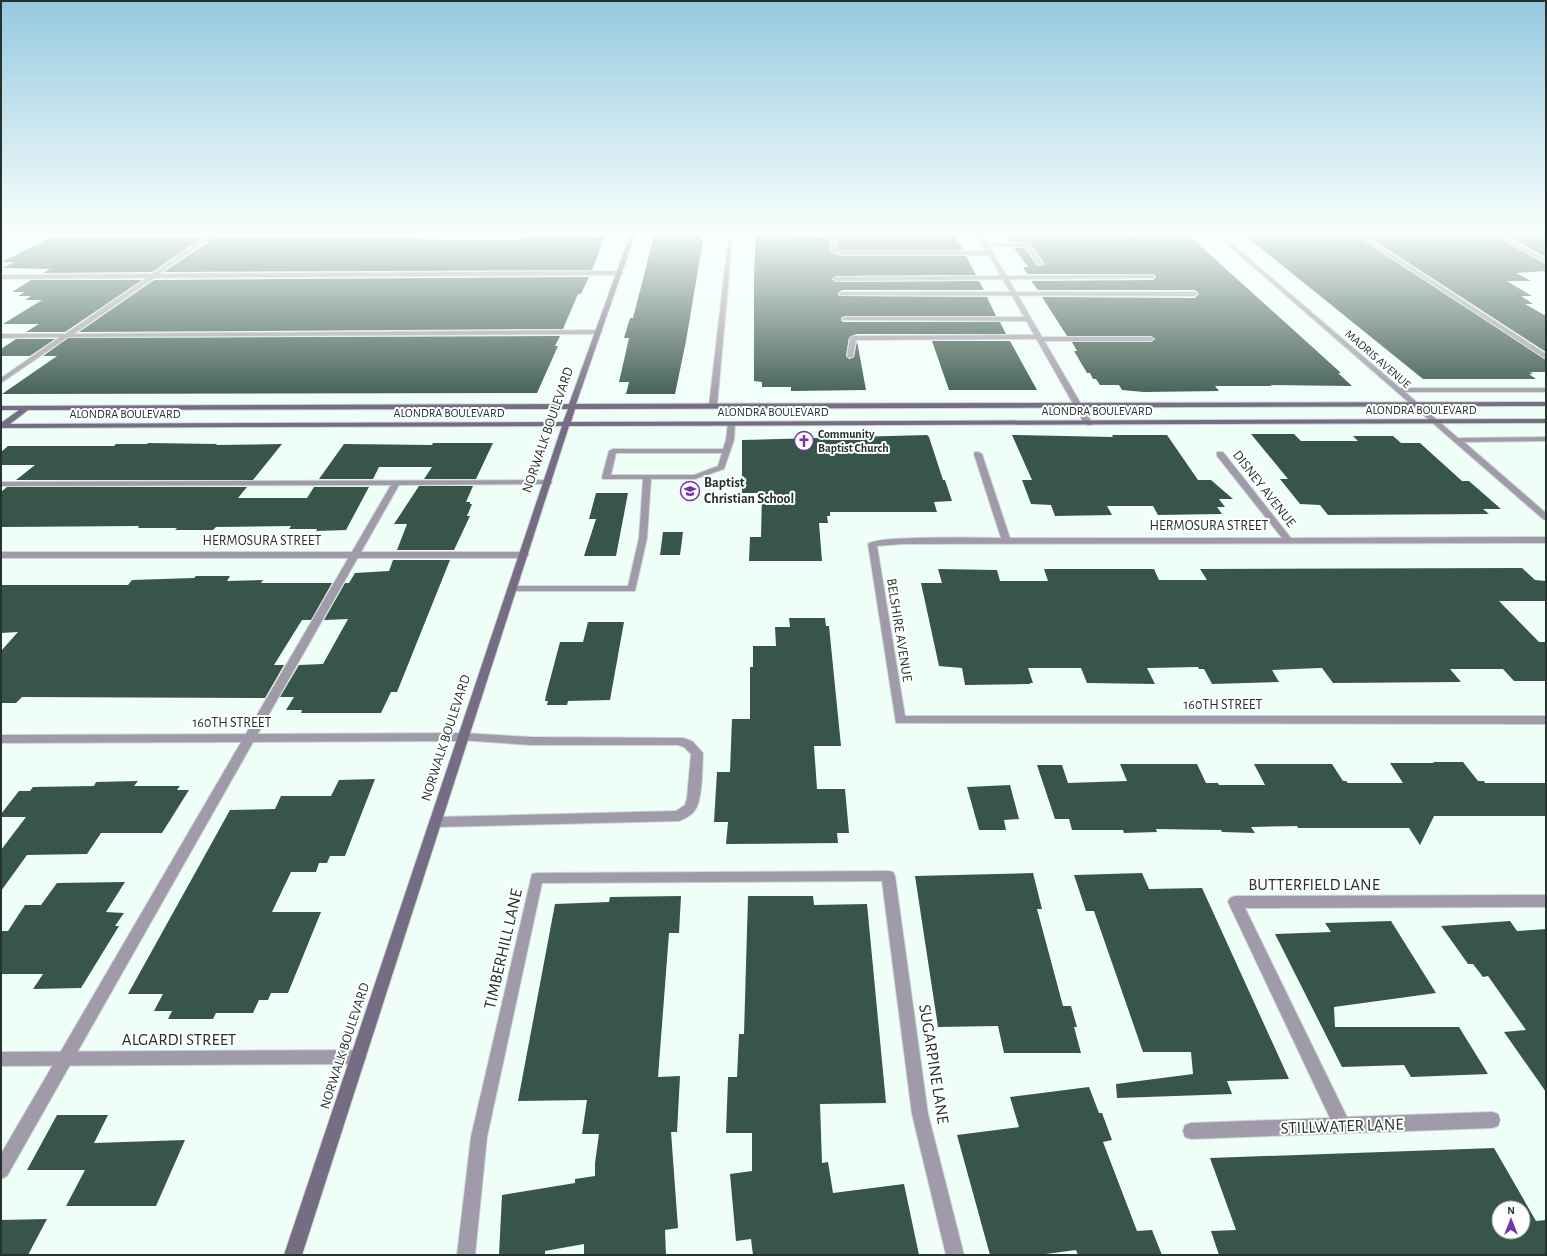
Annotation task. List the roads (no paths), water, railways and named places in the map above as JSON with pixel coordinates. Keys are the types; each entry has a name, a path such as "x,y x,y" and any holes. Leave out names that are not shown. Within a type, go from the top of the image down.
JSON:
{"main road":[{"name":"NORWALK BOULEVARD","path":"293,1255 572,407 614,291"},
{"name":"ALONDRA BOULEVARD","path":"1,408 1546,404"},
{"path":"2,427 26,408"},
{"name":"ALONDRA BOULEVARD","path":"2,427 1546,421"}],"street":[{"path":"1,381 133,291"},
{"path":"713,406 725,291"},
{"name":"MADRIS AVENUE","path":"1283,291 1546,517"},
{"path":"1444,291 1546,357"},
{"path":"1013,293 1088,423"},
{"path":"842,294 1195,294"},
{"path":"845,319 1027,319"},
{"path":"1,336 599,332"},
{"path":"850,356 853,338 1150,339"},
{"name":"ALONDRA BOULEVARD","path":"1397,390 1546,390"},
{"path":"726,451 613,451 606,477 695,477 721,467 730,440 732,424"},
{"path":"1456,440 1546,439"},
{"path":"978,454 1006,541"},
{"name":"DISNEY AVENUE","path":"1220,454 1288,540"},
{"path":"512,590 632,589 643,538 647,478"},
{"path":"1,484 548,482"},
{"path":"1,1170 396,483"},
{"name":"HERMOSURA STREET","path":"872,544 902,541 1546,540"},
{"name":"BELSHIRE AVENUE","path":"872,544 900,720"},
{"name":"HERMOSURA STREET","path":"1,555 524,555"},
{"name":"160TH STREET","path":"900,720 1546,720"},
{"name":"160TH STREET","path":"1,739 463,737 531,740 679,741 688,744 697,752 693,798 690,808 679,816 436,822"},
{"name":"TIMBERHILL LANE","path":"466,1255 479,1137 537,878 888,876"},
{"name":"SUGARPINE LANE","path":"888,876 920,1114 955,1255"},
{"name":"BUTTERFIELD LANE","path":"1343,1126 1235,902 1546,901"},
{"name":"ALGARDI STREET","path":"1,1059 358,1057"},
{"name":"STILLWATER LANE","path":"1191,1131 1492,1120"}],"place":[{"name":"Community Baptist Church","path":"804,441"},
{"name":"Baptist Christian School","path":"690,491"}]}
